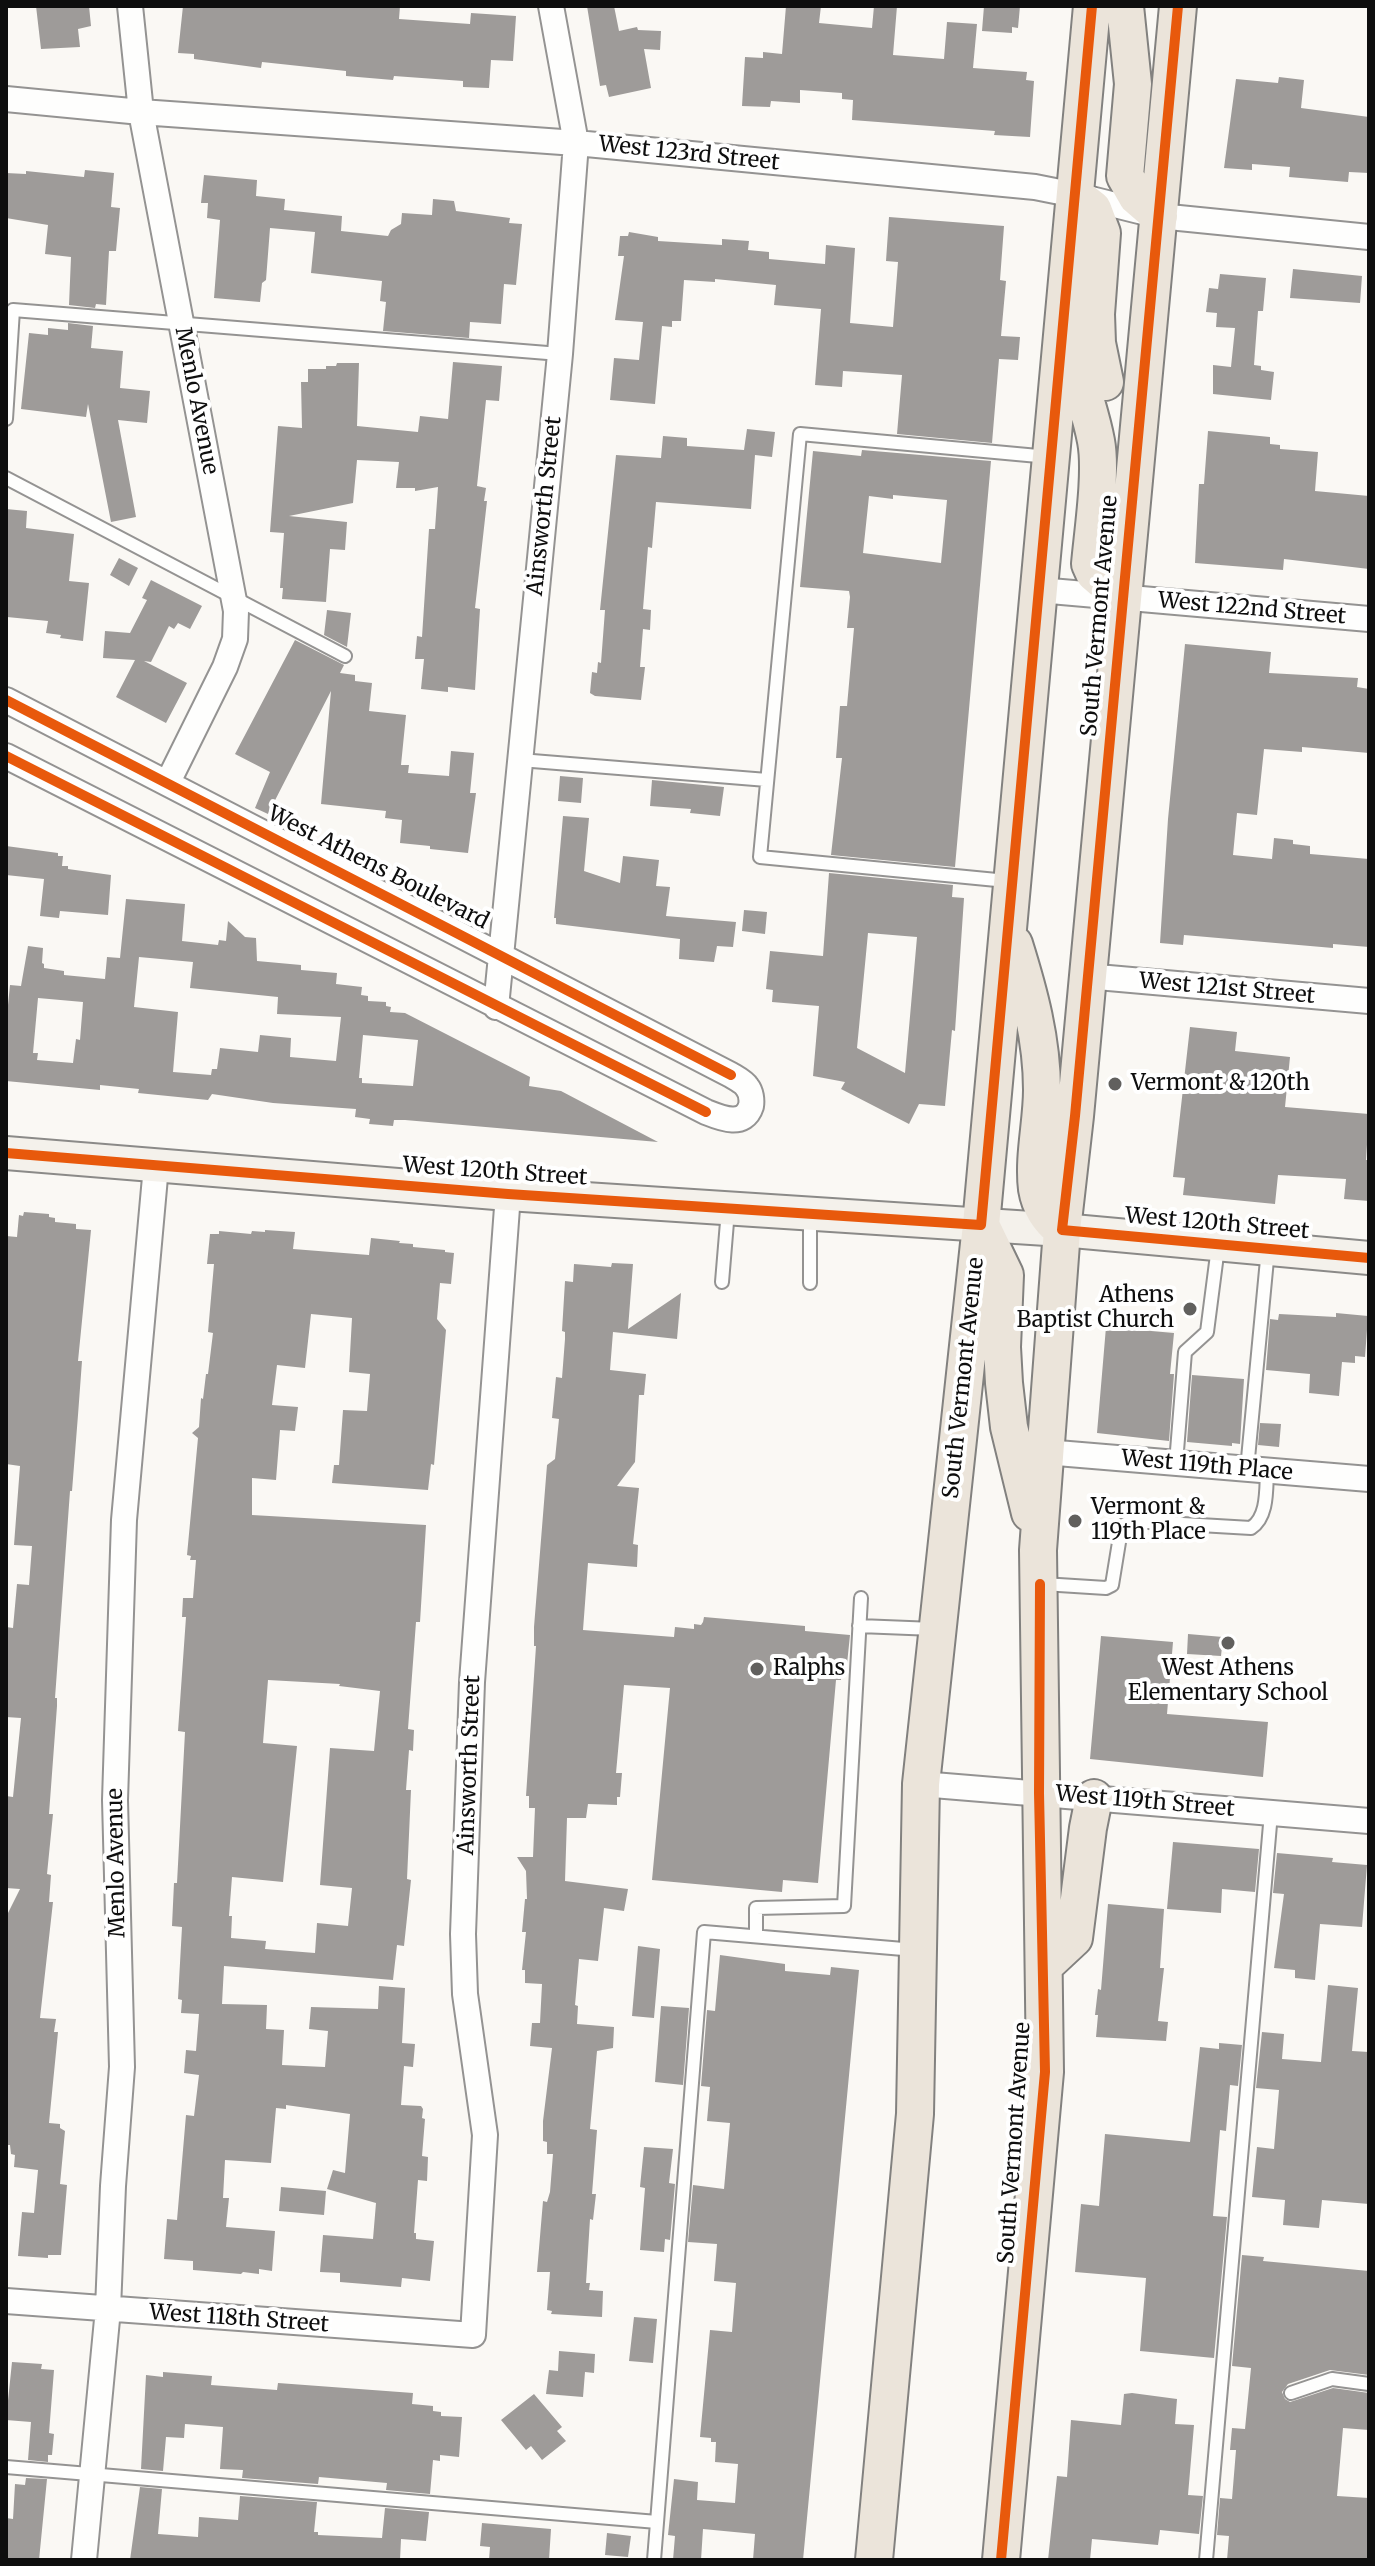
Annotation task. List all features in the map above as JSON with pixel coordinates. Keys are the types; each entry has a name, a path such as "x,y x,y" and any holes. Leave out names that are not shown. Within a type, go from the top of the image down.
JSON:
{"main road":[{"name":"South Vermont Avenue","path":"874,2560 915,2114 921,1784 981,1225 1092,6"},
{"path":"1125,6 1133,84 1125,176 1137,197 1159,216"},
{"path":"1148,6 1169,99"},
{"name":"South Vermont Avenue","path":"1001,2560 1045,2072 1039,1793 1039,1567 1045,1452 1062,1230 1178,6"},
{"path":"1075,195 1093,209 1102,233 1097,343 1110,410 1132,483"},
{"path":"1068,268 1075,364 1097,444 1090,564 1094,573 1123,598"},
{"path":"1008,926 1034,1011 1040,1054 1042,1090 1037,1188 1049,1220 1062,1230"},
{"path":"981,1225 1005,1275 1002,1347 1009,1427 1039,1567"},
{"path":"1044,1966 1074,1938 1094,1798"}],"street":[{"name":"Menlo Avenue","path":"130,6 141,112 236,611 235,639 225,667 168,782"},
{"name":"Ainsworth Street","path":"496,1007 560,354 576,143 551,6"},
{"name":"West 123rd Street","path":"6,99 141,112 576,143 1035,187 1159,216 1369,237"},
{"name":"West 122nd Street","path":"1039,590 1369,619"},
{"name":"West Athens Boulevard","path":"6,700 731,1075 747,1087 752,1098 750,1108 745,1117 721,1119 6,756"},
{"name":"West 121st Street","path":"1086,976 1369,1001"},
{"name":"West 120th Street","path":"6,1153 508,1194 1062,1230 1369,1258"},
{"name":"Menlo Avenue","path":"84,2560 108,2309 122,2067 115,1800 124,1520 156,1166"},
{"name":"Ainsworth Street","path":"473,2335 485,2135 465,1994 463,1934 472,1682 508,1194"},
{"name":"West 119th Place","path":"1045,1452 1369,1479"},
{"name":"West 119th Street","path":"921,1784 1369,1821"},
{"name":"West 118th Street","path":"6,2301 473,2335"}],"lane":[{"path":"6,419 13,310 181,321 560,354"},
{"path":"1010,881 760,857 800,434 1052,457"},
{"path":"6,478 345,656"},
{"path":"520,760 767,780"},
{"path":"722,1282 729,1209"},
{"path":"810,1212 810,1283"},
{"path":"1176,1463 1185,1352 1207,1332 1218,1244"},
{"path":"1039,1567 1106,1588 1112,1585 1121,1530 1131,1521 1251,1528 1258,1523 1262,1516 1257,1470 1268,1249"},
{"path":"756,1936 756,1908 844,1906 861,1598"},
{"path":"859,1626 937,1629"},
{"path":"1206,2560 1271,1813"},
{"path":"654,2560 704,1932 918,1950"},
{"path":"1291,2393 1332,2379 1369,2384"},
{"path":"6,2467 657,2522"}],"building":[{"path":"36,6 89,6 91,26 78,29 80,47 41,49"},
{"path":"183,6 400,6 399,19 470,24 471,13 516,16 513,61 491,60 489,88 463,87 463,81 394,76 393,80 346,76 346,71 262,62 261,68 194,59 194,54 178,53"},
{"path":"587,6 614,6 619,31 637,27 638,30 661,31 660,50 644,49 651,88 609,97 606,85 600,86"},
{"path":"786,6 821,6 819,23 872,28 874,6 897,6 893,55 944,59 947,22 977,24 973,68 1027,72 1026,80 1034,81 1030,137 994,135 995,131 852,120 853,100 842,99 842,93 800,90 800,103 771,101 770,107 742,106 745,57 763,58 763,52 782,54"},
{"path":"984,6 1020,6 1018,28 1012,27 1012,33 982,31"},
{"path":"1279,77 1304,80 1301,108 1369,117 1369,173 1349,172 1348,182 1289,177 1290,167 1252,164 1252,170 1224,168 1236,79 1278,83"},
{"path":"85,170 114,173 111,207 120,208 116,251 109,251 106,305 96,304 95,308 69,305 71,257 45,254 48,225 6,218 6,173 26,174 26,171 84,177"},
{"path":"204,175 257,180 256,196 285,199 284,210 342,216 341,231 388,236 401,224 402,213 432,215 433,199 454,201 456,211 510,218 509,223 522,224 516,285 504,284 501,324 470,322 469,338 383,331 386,302 380,301 382,281 311,273 315,232 270,228 266,280 262,283 260,302 214,298 220,220 207,218 208,203 201,203"},
{"path":"889,217 1004,226 1000,280 1006,281 1001,336 1020,337 1018,360 999,359 992,443 897,434 902,375 843,371 842,387 815,385 821,309 774,305 776,285 715,279 715,282 684,280 681,321 672,321 672,327 662,326 655,404 610,400 614,358 639,360 643,322 615,320 624,256 618,256 620,236 628,236 629,232 658,237 658,241 722,245 722,239 749,241 748,250 769,252 769,259 825,264 826,245 855,248 850,323 893,327 898,262 886,261"},
{"path":"1293,269 1362,276 1360,303 1290,298"},
{"path":"1220,274 1266,278 1263,311 1258,311 1254,365 1261,366 1261,370 1274,372 1271,400 1213,394 1213,365 1231,367 1235,328 1216,327 1217,313 1206,312 1209,288 1218,289"},
{"path":"68,323 93,326 91,348 123,351 120,388 150,391 147,423 118,420 136,517 111,522 88,404 86,417 21,409 29,333 48,335 48,328 68,330"},
{"path":"453,362 502,366 499,401 486,400 477,486 486,488 484,501 487,501 475,608 480,609 475,690 448,687 448,692 421,689 424,659 415,659 417,636 422,637 429,529 435,529 438,487 415,491 415,488 396,488 399,462 357,460 353,503 289,516 347,522 345,550 330,549 326,602 282,599 284,533 270,532 278,426 302,428 301,382 308,382 308,369 326,369 326,366 336,366 337,363 359,363 357,426 418,432 420,416 448,419"},
{"path":"747,429 775,432 772,457 755,455 751,509 656,502 652,548 648,547 643,609 651,610 650,630 643,629 640,667 645,667 641,700 595,696 590,693 592,672 597,673 598,662 601,663 605,610 600,610 616,455 661,458 663,436 687,438 687,446 744,450"},
{"path":"1208,431 1270,437 1270,444 1280,445 1280,449 1318,452 1315,491 1369,496 1369,569 1284,559 1283,570 1195,563 1199,484 1204,484"},
{"path":"862,450 991,461 955,867 831,855 842,758 836,758 840,706 847,706 854,628 847,628 849,591 800,587 813,451 861,456","holes":["869,496 947,500 941,563 863,553"]},
{"path":"6,509 27,511 26,528 74,534 69,581 89,583 83,641 46,633 48,621 7,617"},
{"path":"119,558 138,568 129,586 110,575"},
{"path":"151,580 202,606 190,629 178,623 174,629 169,626 151,662 144,661 187,683 166,723 116,697 135,660 103,658 105,631 130,633 147,600 142,598"},
{"path":"327,610 351,613 347,647 324,635"},
{"path":"295,640 344,665 340,673 355,675 355,681 372,683 369,711 406,715 401,765 409,765 408,773 449,776 451,751 474,753 470,793 476,793 468,853 400,843 402,820 385,818 386,811 321,804 331,691 268,814 255,808 270,772 235,754"},
{"path":"1185,644 1271,652 1269,673 1358,678 1357,687 1369,689 1369,753 1302,747 1302,752 1264,749 1257,815 1237,813 1233,855 1272,859 1274,838 1310,846 1310,854 1369,859 1369,947 1333,944 1333,948 1184,935 1183,945 1160,943"},
{"path":"560,776 583,778 581,803 558,801"},
{"path":"652,780 724,787 720,816 690,813 691,809 650,806"},
{"path":"563,816 589,818 584,871 620,883 623,856 659,860 656,886 670,887 666,916 736,922 733,947 717,946 714,962 679,959 680,939 556,924"},
{"path":"6,846 58,853 58,856 63,856 62,866 68,866 68,869 111,875 108,915 60,911 59,918 40,916 44,879 6,875"},
{"path":"829,873 953,885 952,897 964,898 955,1031 952,1030 945,1106 919,1104 909,1124 841,1089 845,1082 813,1076 819,1006 772,1002 773,990 766,989 770,951 823,956","holes":["868,933 917,937 905,1073 857,1048"]},
{"path":"126,899 185,904 182,941 218,945 219,940 226,941 228,921 245,937 256,938 257,961 301,965 301,970 337,973 336,984 362,987 361,995 368,996 368,1001 386,1002 386,1006 391,1007 390,1012 405,1013 530,1077 529,1086 561,1091 658,1142 405,1120 394,1120 393,1126 369,1124 370,1119 355,1117 356,1109 273,1103 212,1094 208,1100 138,1093 139,1089 100,1085 100,1090 6,1081 10,985 21,986 28,946 43,948 44,968 64,971 64,975 105,979 107,957 120,958","holes":["139,957 193,962 190,988 278,997 277,1014 341,1017 336,1061 290,1057 291,1038 260,1035 258,1052 220,1048 217,1069 212,1069 211,1075 173,1072 178,1012 134,1007","38,998 83,1002 80,1040 76,1039 73,1063 37,1060 38,1053 33,1053","363,1035 418,1040 413,1086 362,1083 362,1078 359,1078"]},
{"path":"744,910 767,912 765,934 742,931"},
{"path":"1190,1027 1237,1032 1235,1051 1290,1057 1285,1107 1369,1114 1366,1160 1369,1160 1369,1201 1344,1199 1346,1179 1278,1175 1275,1204 1183,1195 1185,1178 1173,1177"},
{"path":"24,1212 49,1214 55,1222 76,1224 76,1229 91,1230 78,1361 82,1361 55,1698 57,1706 49,1814 53,1814 47,1874 51,1875 49,1902 53,1902 40,2018 56,2019 54,2032 58,2032 49,2123 60,2124 65,2131 60,2184 67,2185 61,2255 48,2255 48,2258 18,2256 22,2212 34,2213 38,2170 14,2167 15,2155 11,2154 10,2145 6,2145 6,1934 8,1913 20,1889 6,1888 6,1796 13,1797 21,1718 6,1717 6,1627 13,1628 17,1584 29,1585 32,1546 14,1545 20,1466 6,1464 6,1236 17,1237 19,1215 23,1216"},
{"path":"219,1231 295,1232 293,1249 369,1255 371,1238 454,1253 451,1284 440,1283 437,1319 446,1330 434,1465 431,1464 428,1490 332,1483 334,1465 339,1465 343,1410 367,1411 370,1374 349,1372 352,1318 311,1314 305,1368 277,1365 272,1405 298,1407 295,1431 280,1430 276,1480 252,1478 252,1515 426,1525 420,1622 416,1622 408,1729 414,1730 406,1790 411,1790 407,1879 411,1880 404,1946 397,1945 393,1980 224,1966 222,2004 267,2005 266,2029 284,2030 282,2065 325,2067 328,2031 309,2029 311,2007 378,2009 379,1986 405,1988 402,2043 415,2044 413,2067 404,2066 401,2105 421,2106 423,2109 422,2156 428,2157 427,2181 418,2180 414,2233 416,2239 434,2241 430,2281 402,2278 401,2287 340,2282 340,2273 320,2272 323,2235 373,2239 376,2203 327,2189 333,2170 345,2173 350,2114 286,2105 286,2109 276,2108 271,2163 225,2160 223,2198 229,2198 226,2227 275,2231 272,2271 259,2269 259,2274 241,2274 193,2270 193,2261 164,2259 167,2219 177,2220 186,2115 194,2116 199,2075 184,2073 186,2050 196,2051 199,2014 181,2013 182,2000 178,1999 182,1927 172,1926 185,1732 178,1731 186,1617 182,1617 183,1598 193,1598 196,1560 190,1560 191,1556 187,1555 198,1438 192,1433 199,1427 213,1333 208,1332 214,1264 207,1264 210,1234 219,1234","holes":["268,1680 340,1684 380,1691 374,1751 330,1748 320,1885 352,1888 348,1926 317,1923 315,1953 265,1949 266,1941 231,1938 232,1877 283,1882 297,1746 263,1743"]},
{"path":"612,1263 633,1264 628,1329 681,1293 677,1339 613,1332 610,1370 646,1374 644,1395 639,1395 635,1462 617,1486 639,1488 633,1544 638,1545 637,1567 588,1563 583,1630 674,1637 675,1627 694,1629 694,1624 701,1625 704,1617 805,1626 805,1631 850,1635 847,1664 842,1663 841,1680 836,1680 818,1883 783,1880 782,1892 652,1880 670,1688 624,1685 616,1773 622,1773 617,1805 588,1804 586,1818 567,1818 565,1881 628,1889 624,1911 604,1908 598,1961 579,1959 575,2005 578,2006 577,2024 614,2027 613,2048 597,2051 590,2129 597,2130 592,2194 596,2194 593,2220 590,2219 586,2283 590,2283 589,2290 603,2291 602,2317 551,2314 552,2311 547,2310 550,2272 537,2272 543,2201 547,2202 550,2192 553,2154 547,2154 547,2142 543,2141 552,2048 530,2046 532,2023 540,2023 542,1984 525,1983 525,1970 522,1970 526,1932 522,1932 527,1899 526,1871 517,1857 533,1857 535,1808 529,1808 529,1796 526,1796 536,1646 534,1627 547,1465 555,1459 559,1419 552,1418 556,1377 562,1378 565,1281 573,1282 574,1264 611,1267"},
{"path":"1336,1313 1368,1316 1365,1357 1355,1356 1355,1363 1342,1362 1339,1396 1309,1393 1310,1374 1266,1370 1270,1319 1278,1320 1279,1314 1336,1317"},
{"path":"1106,1327 1174,1333 1169,1441 1097,1433"},
{"path":"1192,1375 1244,1379 1240,1444 1187,1442"},
{"path":"1260,1423 1281,1424 1279,1447 1258,1445"},
{"path":"1188,1634 1223,1637 1221,1656 1187,1654"},
{"path":"1101,1636 1173,1642 1167,1714 1268,1722 1263,1777 1090,1759"},
{"path":"1173,1842 1259,1849 1255,1892 1222,1889 1221,1913 1167,1909"},
{"path":"1277,1853 1333,1858 1332,1862 1367,1865 1362,1927 1320,1924 1315,1980 1295,1978 1295,1970 1274,1968 1284,1894 1273,1893"},
{"path":"1108,1904 1164,1909 1160,1968 1164,1968 1158,2021 1168,2022 1166,2041 1096,2037 1098,2015 1095,2015 1098,1989 1101,1990"},
{"path":"638,1946 660,1949 654,2018 632,2016"},
{"path":"720,1955 785,1964 785,1971 830,1975 831,1967 859,1970 803,2560 753,2560 755,2534 703,2529 701,2560 673,2560 675,2536 668,2535 674,2479 698,2482 697,2500 735,2503 738,2464 715,2462 716,2442 700,2437 710,2330 732,2332 736,2283 714,2281 717,2244 688,2242 693,2185 724,2189 730,2123 707,2121 710,2087 701,2086 707,2010 715,2011"},
{"path":"1328,1985 1358,1988 1352,2051 1369,2052 1369,2204 1322,2200 1319,2228 1283,2225 1285,2200 1252,2197 1257,2147 1274,2149 1279,2090 1256,2088 1262,2032 1284,2034 1282,2059 1321,2062"},
{"path":"661,2006 689,2008 683,2085 655,2082"},
{"path":"1219,2043 1242,2045 1238,2086 1230,2085 1226,2131 1220,2130 1213,2216 1227,2217 1214,2358 1140,2351 1146,2278 1075,2272 1081,2204 1099,2206 1105,2134 1190,2142 1200,2047 1219,2049"},
{"path":"644,2147 673,2149 669,2183 675,2184 670,2240 665,2239 664,2252 640,2250 645,2188 640,2187"},
{"path":"281,2187 326,2191 324,2215 279,2211"},
{"path":"1242,2255 1264,2257 1263,2261 1369,2271 1369,2375 1330,2370 1288,2384 1282,2392 1290,2402 1333,2388 1369,2393 1369,2430 1343,2428 1337,2496 1369,2498 1369,2560 1227,2560 1229,2536 1217,2535 1220,2498 1232,2499 1236,2450 1230,2450 1232,2428 1245,2429 1251,2368 1232,2366"},
{"path":"634,2317 657,2319 653,2363 629,2361"},
{"path":"559,2351 595,2354 594,2373 585,2372 583,2397 546,2394 549,2370 558,2371"},
{"path":"12,2362 42,2364 41,2369 54,2370 49,2433 54,2434 52,2455 48,2455 48,2462 28,2460 31,2422 6,2420"},
{"path":"163,2372 212,2376 211,2385 277,2390 278,2383 413,2393 412,2404 433,2406 433,2411 441,2412 441,2416 462,2417 459,2457 440,2455 440,2461 433,2460 430,2494 386,2490 387,2483 319,2477 318,2484 242,2478 243,2470 220,2469 223,2427 185,2424 184,2438 166,2437 163,2471 141,2469 146,2375 163,2377"},
{"path":"534,2394 562,2427 557,2431 566,2441 542,2460 531,2446 526,2450 501,2420"},
{"path":"1124,2394 1177,2399 1175,2424 1194,2425 1188,2495 1203,2496 1199,2534 1160,2530 1158,2545 1092,2539 1090,2560 1048,2560 1057,2476 1067,2477 1071,2420 1121,2425"},
{"path":"26,2478 47,2479 39,2560 6,2560 6,2518 13,2519 15,2484 25,2485"},
{"path":"140,2487 162,2489 158,2534 198,2537 199,2517 238,2520 240,2496 317,2502 314,2532 318,2535 382,2538 385,2508 429,2512 426,2541 401,2539 400,2560 130,2560"},
{"path":"482,2523 551,2529 549,2560 489,2560 490,2547 480,2546"},
{"path":"607,2533 631,2536 628,2557 605,2555"}],"cycle path":[{"path":"6,1153 508,1194 981,1225 1092,6"},
{"path":"1178,6 1062,1230 1369,1258"},
{"path":"6,700 731,1075"},
{"path":"6,756 706,1112"},
{"path":"1001,2560 1045,2072 1039,1793 1040,1584"}],"place":[{"name":"Vermont & 120th","path":"1115,1084"},
{"name":"Athens Baptist Church","path":"1190,1309"},
{"name":"Vermont & 119th Place","path":"1075,1521"},
{"name":"West Athens Elementary School","path":"1228,1643"},
{"name":"Ralphs","path":"757,1669"}]}
